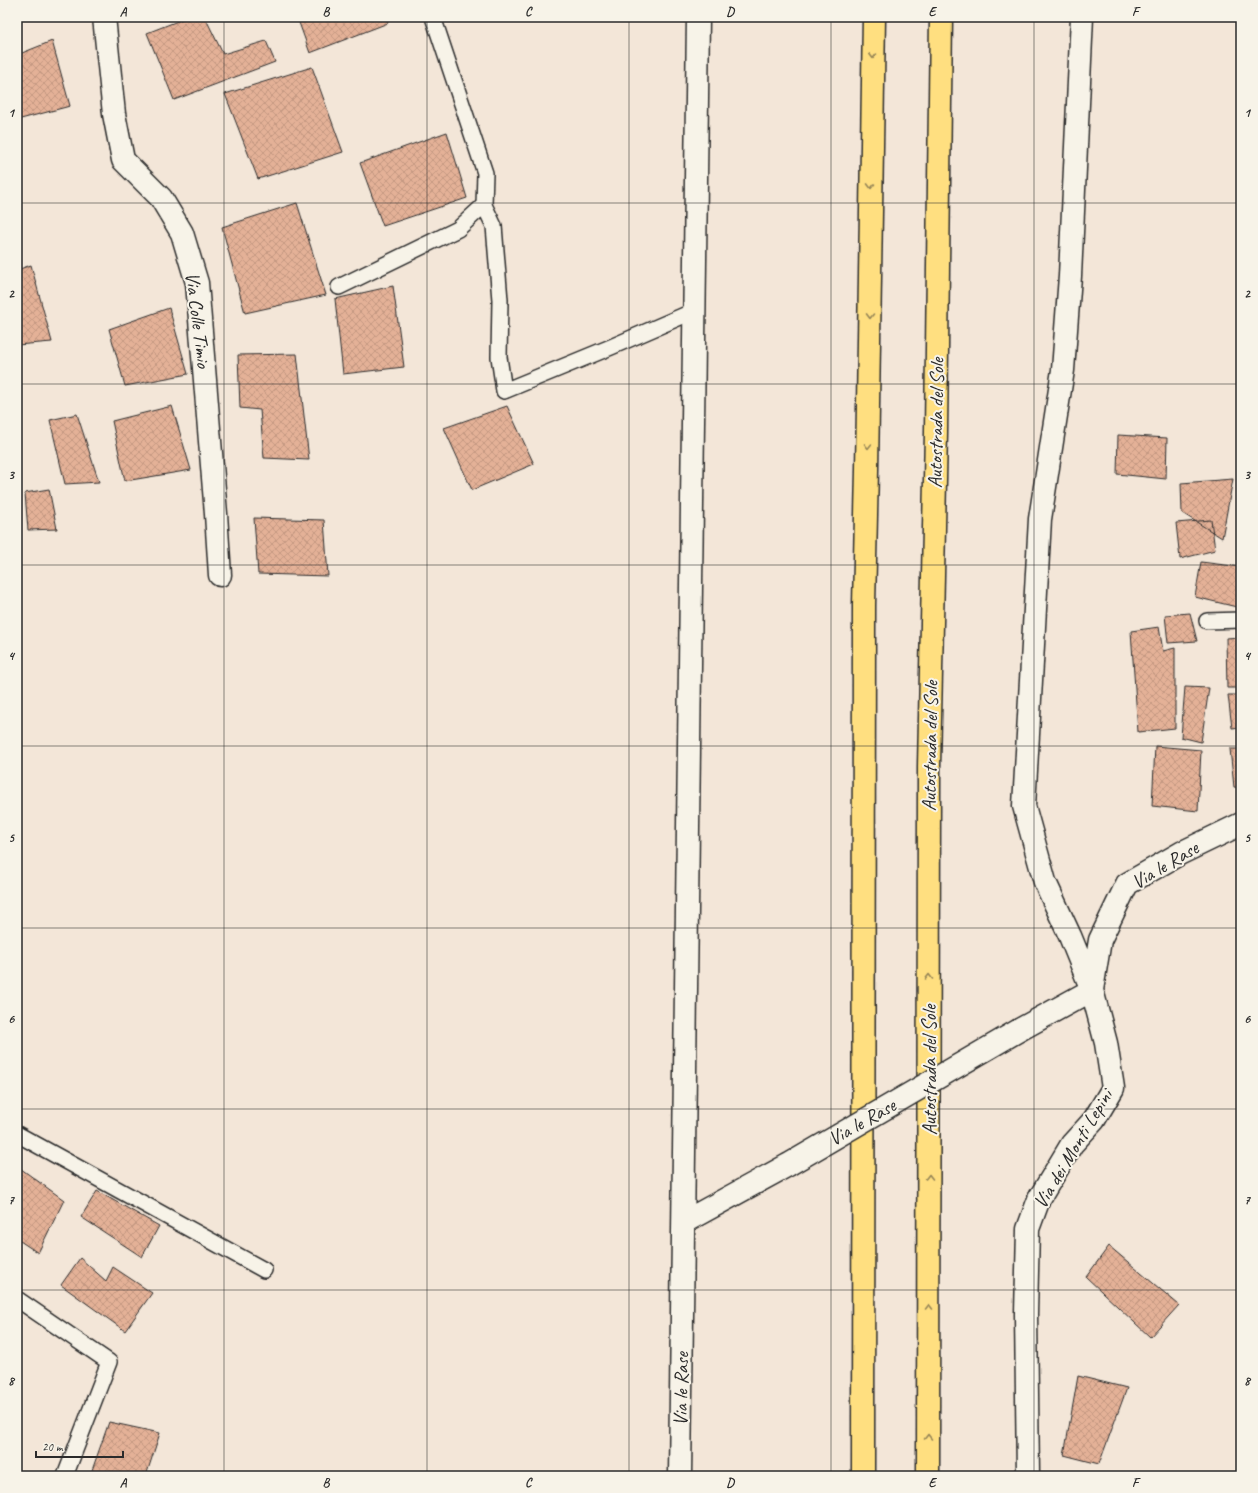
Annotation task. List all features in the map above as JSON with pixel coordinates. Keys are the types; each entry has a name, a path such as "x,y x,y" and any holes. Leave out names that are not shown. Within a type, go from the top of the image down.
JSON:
{"highway":[{"path":"863,1476 864,604 868,470 874,17"},
{"name":"Autostrada del Sole","path":"928,1476 929,766 936,416 941,17"}],"street":[{"name":"Via Colle Timio","path":"104,17 114,114 123,160 161,198 165,204 182,233 197,283 220,575"},
{"path":"684,1222 698,17"},
{"name":"Via dei Monti Lepini","path":"1028,1476 1026,1314 1028,1229 1039,1199 1072,1144 1094,1120 1113,1088 1106,1043 1092,990 1070,936 1044,882 1024,806 1040,519 1063,370 1070,276 1082,17"},
{"name":"Via le Rase","path":"680,1476 684,1222 788,1165 1021,1029 1092,990 1100,940 1127,884 1181,853 1241,824"}],"lane":[{"path":"433,17 485,173 484,205 494,226 500,300 499,358 504,391 612,347 694,311"},
{"path":"339,287 458,229 484,205"},
{"path":"1208,621 1241,620"},
{"path":"17,1134 264,1270"},
{"path":"17,1299 109,1362 65,1476"}],"building":[{"path":"188,17 205,17 223,54 266,41 275,62 174,100 147,33"},
{"path":"297,17 386,17 388,23 310,53"},
{"path":"52,41 70,106 17,120 17,55"},
{"path":"312,67 343,152 258,179 225,94"},
{"path":"447,132 467,198 383,226 360,163"},
{"path":"297,203 326,295 245,313 222,227"},
{"path":"31,265 52,342 17,345 17,270"},
{"path":"393,286 404,367 343,374 335,299"},
{"path":"169,308 188,374 125,386 109,329"},
{"path":"297,354 309,460 264,458 260,410 240,408 238,355"},
{"path":"172,406 191,470 125,481 112,421"},
{"path":"507,406 534,464 472,490 444,428"},
{"path":"77,414 99,482 65,484 50,420"},
{"path":"1118,435 1167,438 1166,479 1117,474"},
{"path":"1233,479 1222,538 1182,513 1181,483"},
{"path":"49,489 57,529 28,530 25,493"},
{"path":"254,518 324,520 328,576 258,574"},
{"path":"1211,520 1215,550 1180,559 1176,523"},
{"path":"1201,562 1241,567 1241,608 1195,597"},
{"path":"1190,613 1197,641 1168,643 1165,615"},
{"path":"1159,627 1163,651 1175,648 1175,728 1138,732 1131,631"},
{"path":"1241,637 1241,688 1227,688 1226,638"},
{"path":"1185,687 1209,688 1201,742 1181,737"},
{"path":"1228,695 1241,695 1241,727 1232,728"},
{"path":"1155,746 1201,750 1198,811 1152,806"},
{"path":"1230,749 1241,749 1241,788 1234,787"},
{"path":"17,1166 64,1200 38,1253 17,1239"},
{"path":"97,1191 159,1226 142,1257 81,1217"},
{"path":"1109,1246 1179,1305 1150,1337 1086,1277"},
{"path":"80,1258 106,1281 113,1267 152,1293 125,1331 61,1285"},
{"path":"1078,1376 1127,1388 1099,1464 1064,1455"},
{"path":"109,1422 160,1433 146,1476 90,1476"}]}
